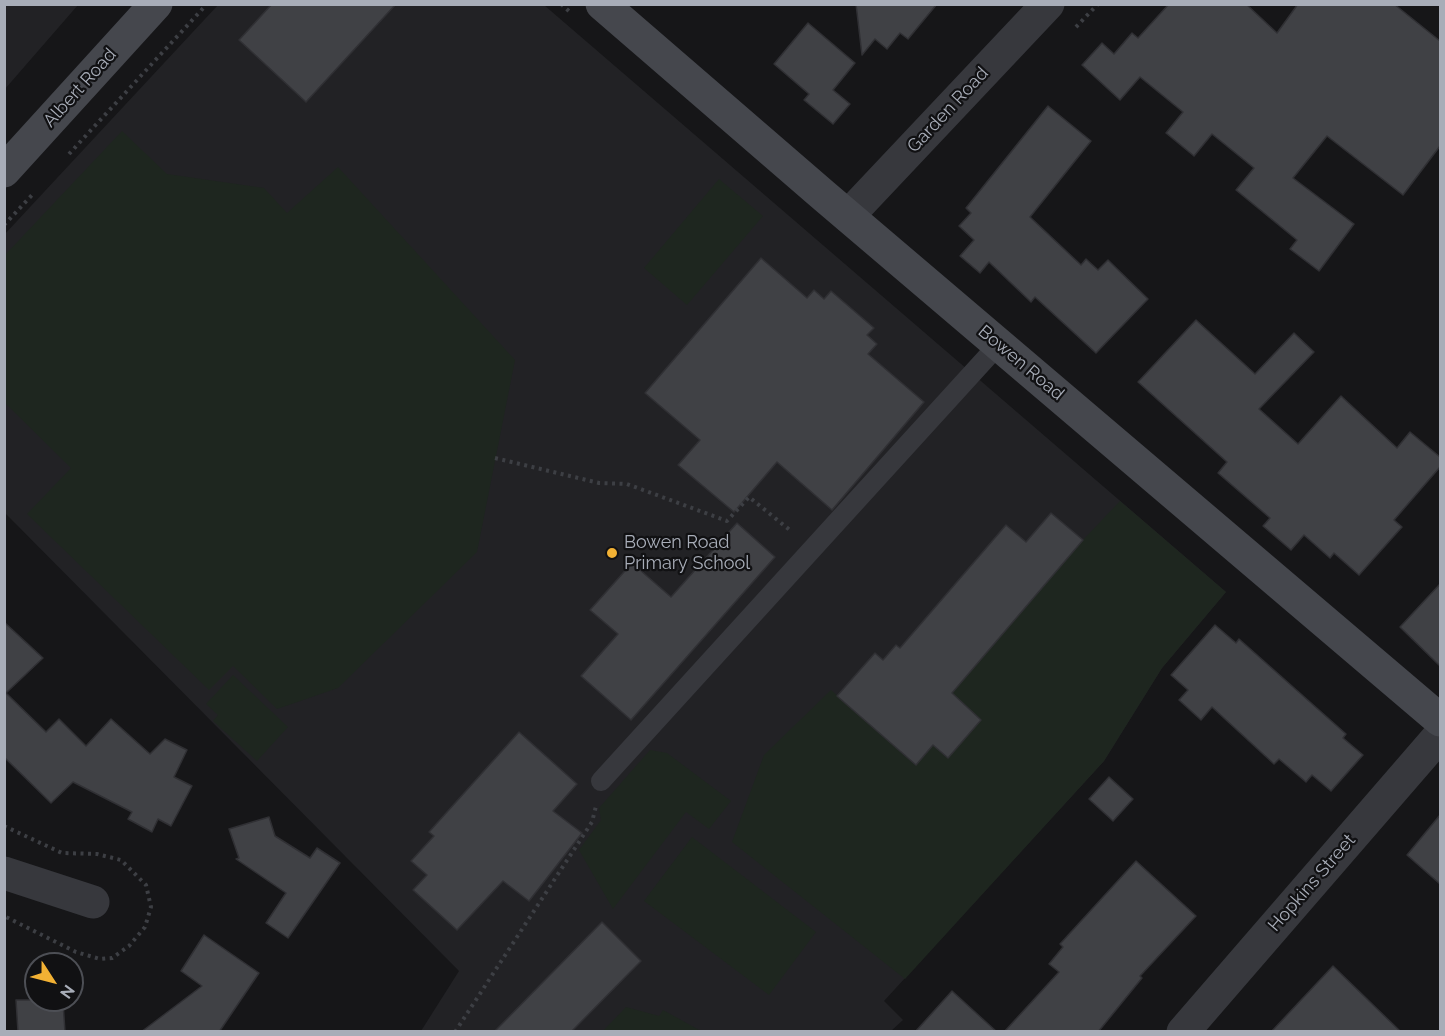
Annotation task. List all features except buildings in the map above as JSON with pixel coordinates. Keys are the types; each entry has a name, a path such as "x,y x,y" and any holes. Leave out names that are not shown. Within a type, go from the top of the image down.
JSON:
{"street":[{"name":"Albert Road","path":"4,171 156,4"},
{"name":"Bowen Road","path":"602,4 1440,720"},
{"name":"Garden Road","path":"848,216 1048,4"},
{"name":"Hopkins Street","path":"1183,1032 1440,735"},
{"path":"4,873 93,902"}],"lane":[{"path":"601,781 999,344"}],"path":[{"path":"69,154 207,4"},
{"path":"4,225 37,190"},
{"path":"495,458 599,483 627,484 727,521 749,497 812,549"},
{"path":"456,1032 592,822 601,781"}],"shaded area":[{"path":"4,5 78,5 5,89"},
{"name":"Bowen Road Primary School","path":"218,5 544,5 1226,592 1162,668 1104,761 884,1001 903,1020 891,1031 421,1031 459,971 5,513 4,235"},
{"path":"122,131 167,174 264,188 287,213 338,167 515,360 477,552 338,688 277,709 233,666 209,690 27,514 71,468 5,403 5,255"},
{"path":"719,179 763,216 687,305 644,268"},
{"path":"1120,501 1226,592 1162,668 1104,761 905,979 732,842 764,755 831,690 915,765 933,745 948,757 981,720 952,693 1083,540"},
{"path":"233,675 288,727 257,761 213,721 218,715 206,704"},
{"path":"650,750 667,753 731,801 709,829 686,812 613,909 579,850 601,820 599,808"},
{"path":"692,837 816,932 769,995 644,901"},
{"path":"626,1007 659,1016 663,1010 701,1031 603,1031"}],"place":[{"name":"Bowen Road Primary School","path":"612,553"}]}
